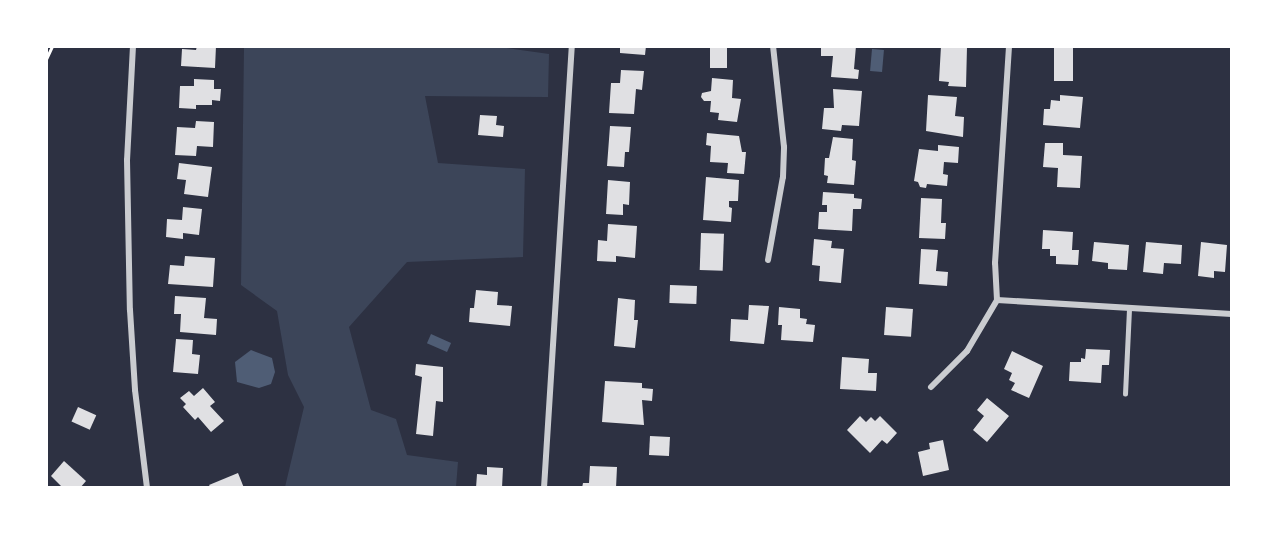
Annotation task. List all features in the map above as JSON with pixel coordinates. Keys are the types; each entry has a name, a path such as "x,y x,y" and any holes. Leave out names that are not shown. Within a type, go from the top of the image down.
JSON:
{"street":[{"path":"133,46 127,160 130,310 135,390 147,488"},
{"path":"544,488 572,46"},
{"path":"768,260 783,177 784,147 772,46"},
{"path":"931,387 967,351 998,300 995,263 1009,46"},
{"path":"998,300 1232,314"}],"lane":[{"path":"1125,394 1129,308"}],"path":[{"path":"46,59 52,46"}],"shaded area":[{"path":"492,46 549,54 548,97 425,96 438,163 525,169 523,257 407,262 349,327 371,410 396,419 407,455 458,462 456,487 285,487 304,407 288,375 277,311 241,285 244,47"},
{"path":"872,49 884,50 882,72 870,71"},
{"path":"431,334 451,343 447,352 427,343"},
{"path":"251,350 272,358 275,372 271,384 259,388 237,382 235,362"}],"building":[{"path":"197,46 216,46 215,68 181,66 182,49 196,50"},
{"path":"620,46 646,46 645,55 620,53"},
{"path":"710,46 727,46 727,68 710,68"},
{"path":"821,46 856,46 854,69 859,70 858,79 831,77 833,56 821,56"},
{"path":"941,46 967,47 966,87 948,86 949,82 939,81"},
{"path":"1054,46 1073,46 1073,81 1054,81"},
{"path":"621,70 644,71 642,90 636,89 634,114 609,113 611,83 620,83"},
{"path":"712,78 733,80 732,98 741,99 737,122 718,120 719,113 710,112 711,101 704,101 701,97 702,93 711,91"},
{"path":"194,79 214,80 214,89 221,89 220,101 212,100 212,105 196,105 196,109 179,108 180,86 194,86"},
{"path":"833,89 862,91 859,126 842,125 841,131 822,129 824,108 834,108"},
{"path":"928,95 957,97 955,116 964,117 963,137 926,131"},
{"path":"1060,95 1083,97 1080,128 1043,125 1044,109 1050,109 1051,100 1060,101"},
{"path":"480,115 497,116 496,125 504,126 503,137 478,135"},
{"path":"196,121 214,122 213,147 197,146 196,156 175,155 177,127 195,128"},
{"path":"610,126 631,127 629,152 625,152 624,167 607,166"},
{"path":"707,133 739,136 742,152 746,152 744,174 727,173 728,163 710,162 711,146 706,145"},
{"path":"833,137 853,139 852,160 856,161 854,185 827,183 828,176 824,175 825,158 829,158"},
{"path":"1045,143 1063,143 1063,155 1082,156 1080,188 1057,187 1058,168 1043,167"},
{"path":"938,145 959,147 958,163 944,162 943,174 948,175 947,186 927,184 926,188 920,187 918,182 914,181 919,149 938,151"},
{"path":"179,163 212,167 208,197 184,194 186,180 177,179"},
{"path":"706,177 739,180 738,201 729,201 729,207 732,208 731,222 703,220"},
{"path":"608,180 630,182 629,205 623,204 623,215 606,214"},
{"path":"823,192 854,194 854,198 862,199 861,209 853,209 852,231 818,229 819,212 827,212 827,205 822,205"},
{"path":"921,198 942,199 941,223 946,223 945,239 919,238"},
{"path":"183,207 202,209 199,235 183,233 183,239 166,237 167,219 182,220"},
{"path":"608,224 637,226 635,258 616,256 616,262 597,261 598,240 607,241"},
{"path":"1043,230 1073,232 1072,250 1079,250 1078,265 1056,264 1056,256 1050,256 1050,249 1042,249"},
{"path":"701,233 724,234 723,271 700,270"},
{"path":"814,239 832,241 831,248 844,249 841,283 819,281 820,266 812,265"},
{"path":"1094,242 1129,245 1127,270 1108,269 1108,263 1092,261"},
{"path":"1146,242 1182,245 1181,264 1164,263 1163,274 1143,272"},
{"path":"1201,242 1227,245 1225,272 1214,271 1214,278 1198,276"},
{"path":"921,249 938,250 936,271 948,272 947,286 919,284"},
{"path":"185,256 215,258 213,287 168,284 170,265 184,266"},
{"path":"670,285 697,286 696,304 669,303"},
{"path":"476,290 498,292 497,305 512,306 510,326 469,322 470,308 474,308"},
{"path":"175,296 206,298 204,318 217,319 216,335 180,332 181,314 174,314"},
{"path":"618,298 635,300 634,320 638,320 635,348 614,346"},
{"path":"749,305 769,306 764,344 730,341 731,319 748,320"},
{"path":"779,307 800,309 800,318 807,319 806,324 815,325 813,342 781,340 782,325 778,325"},
{"path":"886,307 913,309 911,337 884,335"},
{"path":"176,339 193,340 192,354 200,355 198,374 173,372"},
{"path":"1086,349 1110,350 1109,365 1102,365 1101,383 1069,381 1070,362 1081,362 1081,358 1085,359"},
{"path":"1012,351 1043,366 1029,398 1011,390 1015,383 1009,380 1012,373 1004,369"},
{"path":"842,357 869,359 868,373 877,373 876,391 840,389"},
{"path":"416,364 443,367 443,402 436,401 433,436 416,434 422,377 415,375"},
{"path":"605,381 642,383 642,388 653,389 652,401 642,400 644,425 602,422"},
{"path":"203,388 215,402 210,406 224,421 211,432 198,417 195,420 183,407 186,404 180,398 189,391 194,396"},
{"path":"987,398 1009,416 987,442 973,430 984,416 977,410"},
{"path":"78,407 96,415 90,430 71,422"},
{"path":"860,416 866,422 871,417 875,421 880,416 897,433 887,444 882,440 870,453 847,430"},
{"path":"650,436 670,437 669,456 649,455"},
{"path":"943,440 949,470 923,476 918,452 930,449 929,443"},
{"path":"64,461 86,481 80,488 63,488 51,476"},
{"path":"590,466 617,467 616,488 582,488 583,483 589,483"},
{"path":"487,467 503,468 502,488 476,488 477,474 487,475"},
{"path":"238,473 244,488 211,488 209,485"}]}
